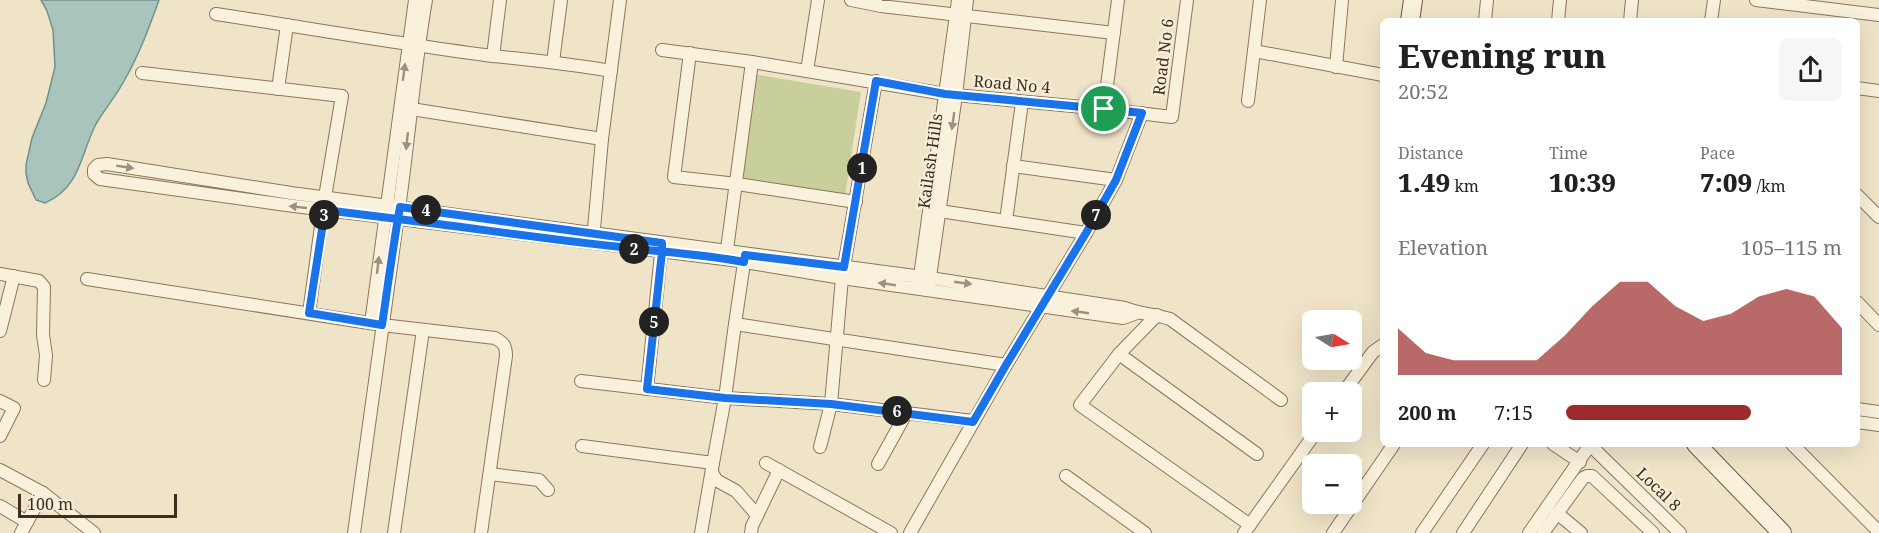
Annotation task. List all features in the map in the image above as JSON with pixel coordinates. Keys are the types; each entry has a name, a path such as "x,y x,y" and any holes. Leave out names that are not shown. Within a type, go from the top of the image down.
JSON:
{"main road":[{"path":"1410,18 1413,0"},
{"path":"1699,447 1782,533"}],"street":[{"path":"376,324 399,213 405,108 413,44 415,0"},
{"path":"413,44 426,0"},
{"path":"493,56 500,0"},
{"path":"553,62 561,0"},
{"path":"593,239 602,139 620,0"},
{"path":"807,70 818,0"},
{"path":"851,0 1114,33"},
{"path":"958,0 961,15"},
{"name":"Kailash Hills","path":"924,284 961,15 967,0"},
{"path":"1104,109 1118,0"},
{"name":"Road No 6","path":"1172,117 1187,0"},
{"path":"1248,102 1260,0"},
{"path":"1336,67 1342,0"},
{"path":"1485,18 1487,0"},
{"path":"1558,18 1560,0"},
{"path":"1630,18 1632,0"},
{"path":"1711,18 1714,0"},
{"path":"1756,0 1835,15 1879,15"},
{"path":"216,14 493,56 611,71"},
{"path":"278,89 287,25"},
{"name":"Road No 4","path":"662,50 807,70 950,94 1172,117"},
{"path":"1254,51 1380,74"},
{"path":"690,53 674,177 856,202"},
{"path":"727,255 752,62"},
{"path":"142,73 342,96 309,313"},
{"path":"820,447 831,404 843,272 876,81"},
{"path":"1860,88 1879,91"},
{"path":"1006,221 1022,102"},
{"path":"405,108 602,139"},
{"path":"354,533 376,324 385,211 405,108"},
{"path":"910,533 1116,180 1142,113"},
{"path":"325,204 107,164 98,165 94,169 94,174 100,179 385,211 727,255 1045,301 1125,308 1137,313 1170,319 1281,400"},
{"path":"1013,166 1116,180"},
{"path":"1860,198 1879,217"},
{"path":"934,211 1086,233"},
{"path":"647,389 662,248"},
{"path":"701,533 725,398 744,258"},
{"path":"0,274 39,281 44,288 43,334 46,355 44,380"},
{"path":"0,331 14,276"},
{"path":"87,279 376,324 495,338 502,342 506,347 481,533"},
{"path":"1860,305 1879,326"},
{"path":"1157,315 1119,354 1080,405 1247,529 1309,442"},
{"path":"735,324 1006,365"},
{"path":"394,533 423,330"},
{"path":"1351,382 1372,352 1380,347"},
{"path":"1119,354 1257,454"},
{"path":"581,381 725,398 831,404 973,422"},
{"path":"0,401 14,408 0,436"},
{"path":"1860,409 1878,422"},
{"path":"878,464 907,412"},
{"path":"1860,422 1878,422"},
{"path":"582,446 713,467"},
{"path":"1333,533 1392,447"},
{"path":"1422,533 1481,447"},
{"path":"1463,533 1520,447"},
{"path":"1558,447 1580,462"},
{"path":"1529,533 1589,447"},
{"name":"Local 8","path":"1592,447 1680,533"},
{"path":"1795,447 1879,532"},
{"path":"766,463 891,533"},
{"path":"713,467 716,480 736,491 758,515"},
{"path":"0,470 43,493 94,533"},
{"path":"751,533 779,470"},
{"path":"490,474 539,480 548,490"},
{"path":"1066,476 1145,533"},
{"path":"1543,533 1583,478 1587,476 1592,476 1653,533"},
{"path":"0,506 23,530 43,493"},
{"path":"1557,513 1581,533"}],"green space":[{"path":"753,74 861,92 845,196 739,182"}],"water":[{"path":"41,0 159,0 134,61 121,87 96,124 73,179 57,196 45,203 36,200 26,173 32,138 46,103 55,67 53,30"}],"route":[{"path":"1104,109 945,94 876,81 844,267 745,255 744,262 726,259 662,252 621,247 481,229 398,219 384,217 325,210 309,313 382,325 398,219 400,207 662,243 662,252 647,389 725,398 831,404 973,422 1116,180 1142,113 1104,109"}]}
